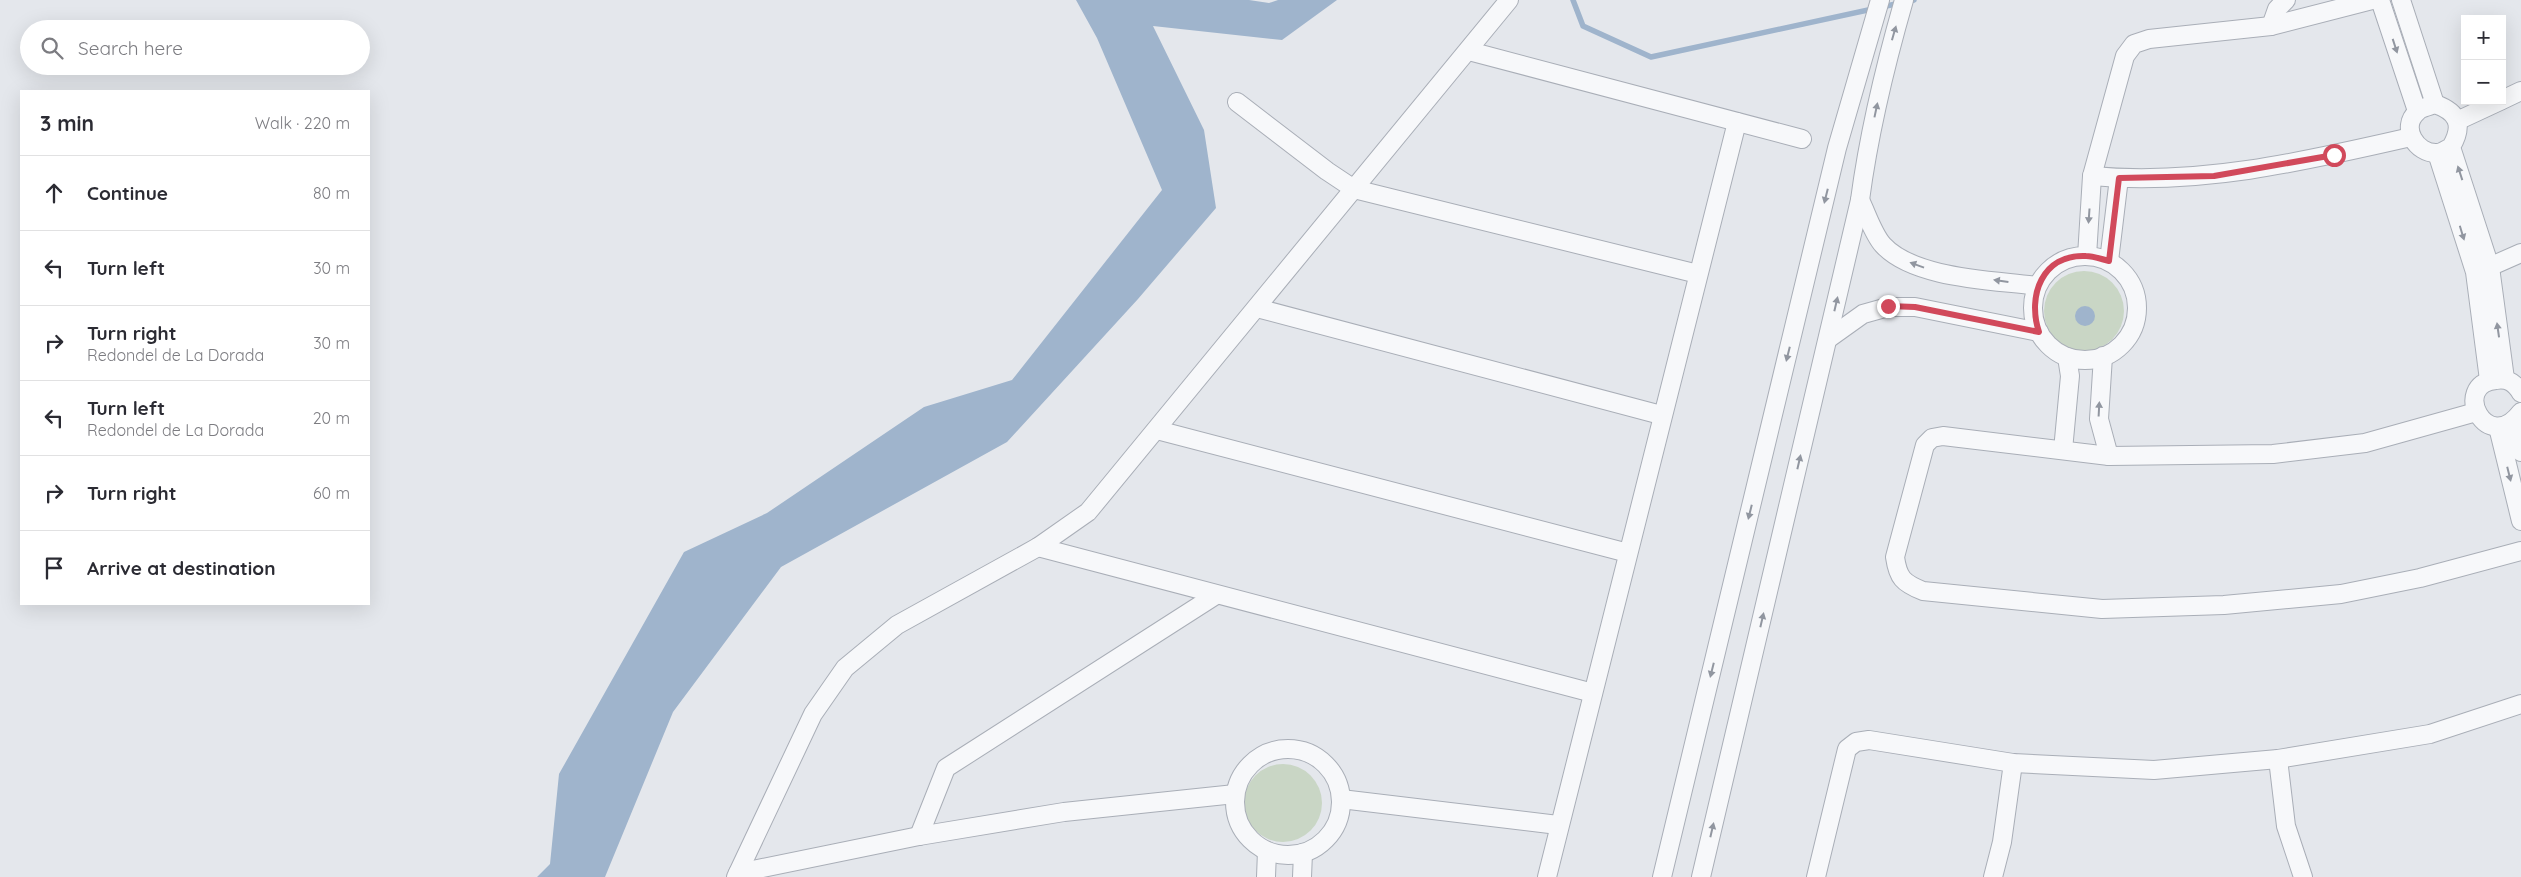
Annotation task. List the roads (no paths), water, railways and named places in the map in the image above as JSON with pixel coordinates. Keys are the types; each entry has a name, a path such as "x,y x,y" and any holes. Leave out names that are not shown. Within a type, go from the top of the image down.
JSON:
{"street":[{"path":"737,875 813,714 846,668 897,625 1038,548 1088,512 1510,0"},
{"path":"1662,877 1837,148 1864,62 1880,0"},
{"path":"1701,877 1860,200 1866,154 1885,65 1904,0"},
{"path":"2271,26 2278,9 2286,0"},
{"path":"2086,256 2092,176 2125,56 2134,44 2149,39 2271,26 2372,0"},
{"path":"2380,0 2417,111"},
{"path":"2401,0 2435,104"},
{"path":"1469,51 1802,138"},
{"path":"2506,98 2521,91"},
{"path":"1237,102 1327,171 1354,189 1698,274"},
{"path":"2435,104 2449,109 2458,121 2458,135 2444,150 2421,150 2411,137 2410,123 2417,111 2435,104"},
{"path":"2458,121 2492,105"},
{"path":"1547,877 1558,826 1594,693 1661,415 1737,122"},
{"path":"2092,176 2119,178 2214,176 2334,155 2411,137"},
{"path":"2444,150 2482,270 2497,379"},
{"path":"2109,261 2119,178"},
{"path":"1860,200 1882,244 1900,259 1930,270 2037,286"},
{"path":"2482,270 2521,253"},
{"path":"2086,256 2109,261 2124,273 2134,290 2138,309 2134,328 2123,344 2103,356 2086,360 2067,356 2051,347 2039,332 2034,317 2033,302 2037,286 2057,264 2071,257 2086,256"},
{"path":"1828,339 1864,314 1888,306 1915,307 2039,332"},
{"path":"1257,308 1661,415"},
{"path":"2063,450 2070,376 2067,356"},
{"path":"2103,356 2099,419 2109,456"},
{"path":"2511,421 2485,423 2476,412 2474,400 2479,388 2497,379 2516,385 2521,393"},
{"path":"2476,412 2365,444 2273,454 2109,456 1943,436 1932,438 1925,445 1895,557 1898,574 1909,586 1923,591 2102,609 2224,605 2341,594 2420,578 2521,551"},
{"path":"2511,421 2521,452"},
{"path":"2511,421 2521,521"},
{"path":"1157,430 1628,553"},
{"path":"1038,548 1594,693"},
{"path":"919,836 946,768 1216,595"},
{"path":"1816,877 1847,750 1856,742 1869,740 2013,763 2154,770 2278,759 2430,734 2521,704"},
{"path":"1281,750 1298,750 1315,757 1328,768 1337,782 1341,799 1339,816 1332,833 1319,846 1303,853 1284,855 1267,851 1252,841 1242,828 1236,812 1235,794 1240,778 1251,764 1265,755 1281,750"},
{"path":"2278,759 2286,826 2303,877"},
{"path":"1994,877 2002,842 2013,763"},
{"path":"737,875 919,836 1064,812 1235,794"},
{"path":"1341,799 1558,826"},
{"path":"1266,877 1267,851"},
{"path":"1302,877 1303,853"}],"water":[{"path":"1076,0 1249,0 1269,3 1278,0 1337,0 1282,40 1153,26 1204,130 1216,208 1138,299 1007,442 781,567 673,712 605,877 537,877 550,864 559,774 684,552 767,513 924,407 1012,380 1162,190 1097,38"},
{"path":"2085,306 2092,309 2095,316 2092,323 2085,326 2078,323 2075,316 2078,309"}],"waterway":[{"path":"1573,0 1583,26 1651,57 1914,0"}]}
